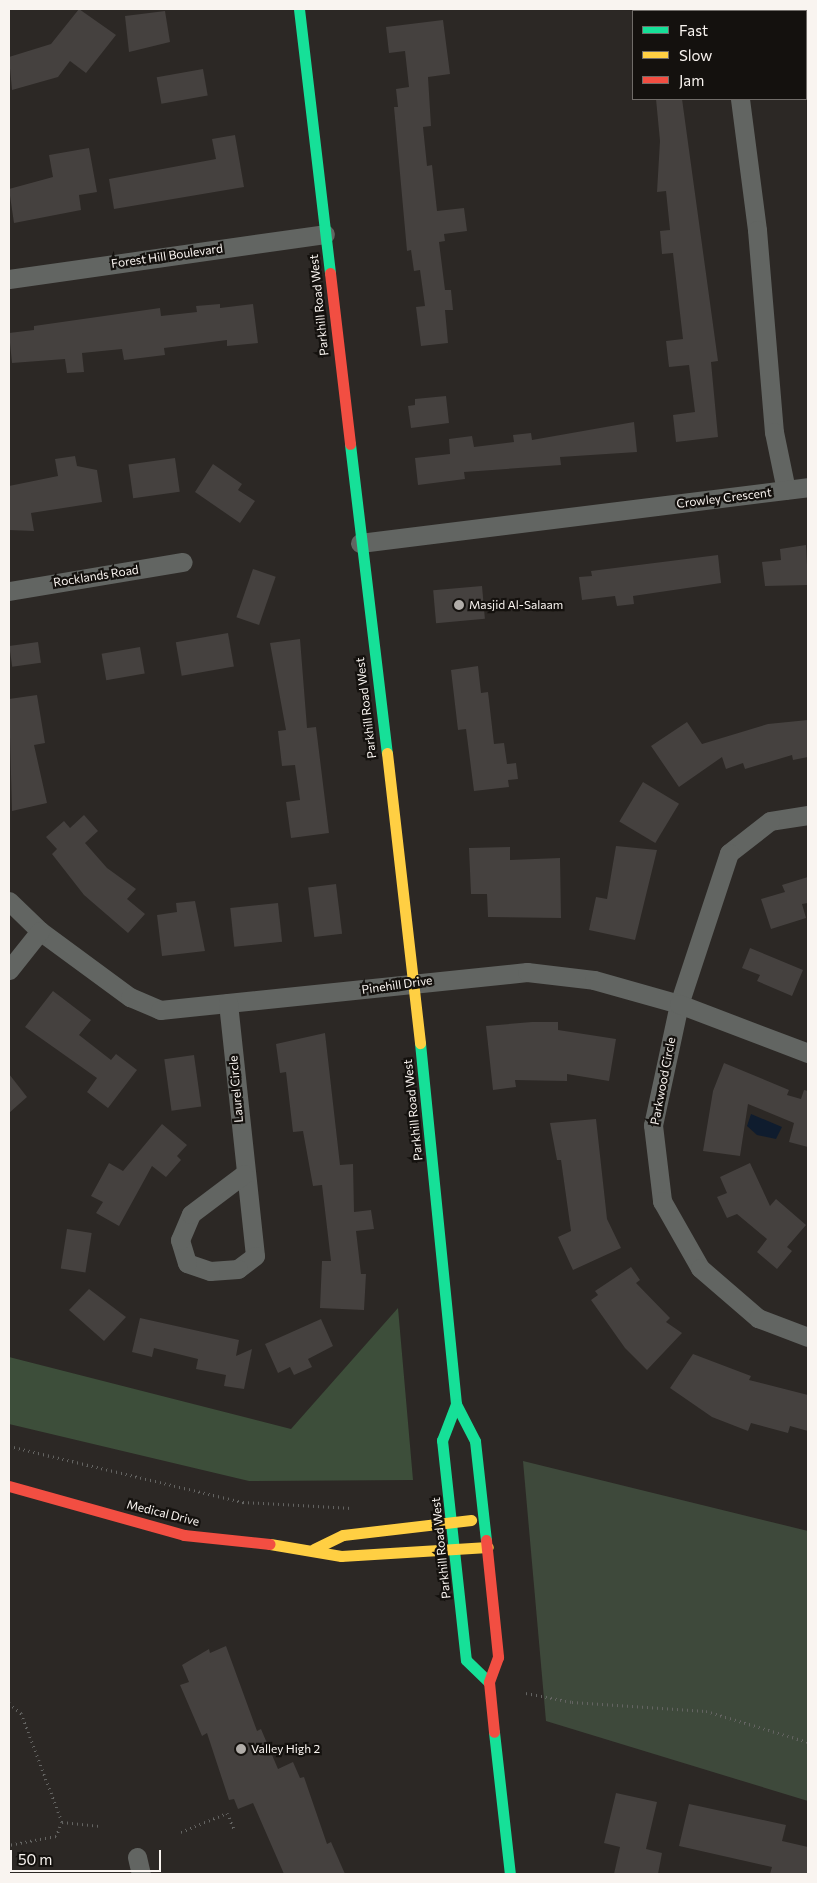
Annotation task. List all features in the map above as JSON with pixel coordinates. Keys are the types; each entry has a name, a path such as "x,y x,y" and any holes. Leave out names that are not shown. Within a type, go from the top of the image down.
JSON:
{"main road":[{"name":"Parkhill Road West","path":"298,9 360,543 414,982 456,1404 475,1441 488,1547 498,1657 488,1682 510,1874"},
{"name":"Parkhill Road West","path":"456,1404 442,1440 453,1522 466,1660 488,1682"},
{"name":"Medical Drive","path":"9,1486 184,1535 314,1549 341,1556 488,1547"},
{"path":"314,1549 343,1535 484,1518"}],"street":[{"name":"Crowley Crescent","path":"360,543 786,490 774,432 757,230 740,100"},
{"name":"Forest Hill Boulevard","path":"9,279 325,234"},
{"path":"786,490 808,487"},
{"name":"Rocklands Road","path":"9,591 183,562"},
{"name":"Parkwood Circle","path":"808,816 770,821 729,853 679,1004 653,1125 662,1201 700,1268 758,1318 808,1337"},
{"name":"Pinehill Drive","path":"9,901 40,932 130,997 160,1010 414,982 527,972 594,980 679,1004 808,1053"},
{"path":"9,970 40,932"},
{"name":"Laurel Circle","path":"228,1004 244,1174 255,1256 238,1270 210,1271 187,1263 180,1240 191,1214 244,1174"}],"path":[{"path":"9,1446 243,1502 364,1508"},
{"path":"526,1693 572,1702 706,1711 808,1742"},
{"path":"9,1703 21,1713 62,1822 56,1836 9,1845"},
{"path":"182,1832 227,1813 234,1829"},
{"path":"62,1822 99,1826"}],"green space":[{"path":"398,1308 413,1480 249,1481 9,1424 9,1357 291,1429"},
{"path":"523,1461 808,1531 808,1801 546,1721"}],"water":[{"path":"751,1114 782,1127 776,1139 757,1135 747,1126"}],"building":[{"path":"79,9 116,35 86,73 70,61 58,77 12,90 9,57 51,44"},
{"path":"165,11 170,42 129,52 125,16"},
{"path":"443,20 450,74 428,77 431,126 423,127 427,166 432,165 437,211 464,208 467,231 444,234 445,241 439,242 445,290 451,290 453,310 445,310 448,343 421,346 416,307 425,306 420,270 414,271 411,250 407,251 394,107 398,107 396,89 409,87 405,51 389,53 386,27"},
{"path":"203,69 208,96 161,104 157,77"},
{"path":"656,100 682,100 718,361 711,362 718,437 676,442 673,415 695,412 689,365 669,367 666,341 683,339 673,253 662,254 660,231 670,230 666,191 657,192 660,141"},
{"path":"235,135 244,187 114,209 109,179 216,159 212,139"},
{"path":"89,148 97,192 79,195 81,210 14,223 9,189 53,177 49,155"},
{"path":"220,304 220,308 253,304 258,343 227,346 227,340 164,348 165,355 124,360 122,349 82,353 84,372 67,373 65,359 12,363 9,333 34,330 34,326 160,308 161,316 197,312 196,306"},
{"path":"446,396 449,423 411,428 408,406 415,405 415,399"},
{"path":"634,422 637,452 560,457 561,465 464,472 465,479 418,485 415,458 450,454 449,439 472,436 474,447 514,442 513,435 531,433 532,440"},
{"path":"75,456 77,466 97,470 102,502 31,513 34,531 9,530 9,486 58,476 55,459"},
{"path":"175,458 180,492 133,498 128,465"},
{"path":"213,464 242,484 238,490 255,501 240,523 195,492"},
{"path":"806,545 808,585 765,586 762,562 781,560 780,549"},
{"path":"718,555 721,583 633,596 634,604 617,606 615,596 582,600 579,577 592,576 591,571"},
{"path":"253,569 276,577 259,625 236,617"},
{"name":"Masjid Al-Salaam","path":"482,586 485,619 436,623 433,590"},
{"path":"228,633 234,666 182,676 176,642"},
{"path":"300,639 307,728 316,727 329,833 291,838 286,802 300,800 295,765 282,766 278,731 286,730 270,643"},
{"path":"38,642 41,663 12,667 9,646"},
{"path":"140,647 145,674 106,680 102,654"},
{"path":"478,666 481,693 488,692 494,744 504,743 507,764 516,763 518,779 508,780 509,787 474,791 466,729 458,730 451,670"},
{"path":"37,695 45,743 34,745 47,803 12,811 9,699"},
{"path":"808,720 808,757 793,760 792,755 745,769 743,763 726,769 722,757 679,787 651,746 687,722 702,744 768,724"},
{"path":"643,782 679,804 655,843 619,821"},
{"path":"84,815 98,831 85,843 107,868 136,889 127,899 145,914 128,933 84,895 52,854 57,849 46,837 64,821 70,828"},
{"path":"616,846 657,850 635,940 589,930 596,897 607,899"},
{"path":"510,847 510,860 560,858 561,918 488,917 487,894 471,894 469,848"},
{"path":"808,877 808,903 802,904 806,918 771,929 761,899 785,892 782,885"},
{"path":"336,884 342,934 314,937 308,887"},
{"path":"195,901 205,951 162,956 157,915 177,912 176,903"},
{"path":"278,903 282,942 234,947 230,908"},
{"path":"750,948 803,970 792,996 757,981 760,975 742,968"},
{"path":"53,991 91,1020 79,1035 111,1060 116,1054 137,1070 108,1108 87,1092 97,1078 25,1027"},
{"path":"558,1022 558,1030 616,1039 609,1081 567,1074 567,1081 515,1080 516,1087 493,1090 486,1026"},
{"path":"325,1033 340,1165 353,1164 354,1212 371,1210 374,1229 356,1231 361,1274 366,1274 364,1310 320,1308 322,1261 331,1261 322,1185 313,1186 303,1131 293,1132 286,1072 280,1073 276,1044"},
{"path":"194,1055 201,1106 172,1111 164,1059"},
{"path":"724,1063 789,1090 787,1095 801,1099 804,1090 808,1091 808,1147 789,1142 794,1123 748,1104 740,1156 703,1151 713,1091"},
{"path":"9,1074 27,1097 9,1113"},
{"path":"596,1119 607,1219 621,1248 573,1270 558,1237 571,1231 561,1160 557,1160 550,1123"},
{"path":"162,1124 187,1145 177,1156 181,1160 166,1177 152,1166 119,1226 96,1213 103,1202 91,1196 109,1163 123,1171"},
{"path":"750,1163 770,1206 776,1199 806,1225 787,1247 792,1251 777,1269 757,1252 767,1239 737,1214 727,1218 717,1197 727,1193 720,1177"},
{"path":"67,1229 92,1233 85,1272 61,1269"},
{"path":"631,1267 640,1280 636,1283 670,1318 666,1322 682,1333 647,1370 625,1348 591,1300 598,1295 595,1291"},
{"path":"89,1289 126,1317 104,1341 69,1310"},
{"path":"140,1318 239,1340 236,1356 252,1349 244,1389 224,1386 226,1375 196,1369 198,1359 154,1348 152,1357 132,1352"},
{"path":"321,1319 333,1346 308,1359 312,1367 294,1375 290,1367 278,1373 265,1344"},
{"path":"693,1354 751,1376 749,1380 808,1395 808,1431 790,1426 788,1433 751,1423 748,1431 712,1417 670,1388"},
{"name":"Valley High 2","path":"226,1646 257,1731 261,1729 278,1769 293,1762 300,1778 304,1777 327,1844 331,1842 345,1874 284,1874 253,1803 238,1809 234,1799 229,1800 207,1733 202,1736 180,1685 189,1682 182,1665 209,1649 210,1653"},
{"path":"616,1793 657,1802 646,1849 662,1853 658,1874 614,1874 620,1847 604,1843"},
{"path":"689,1804 786,1825 782,1841 808,1847 808,1874 770,1874 772,1867 679,1846"}],"traffic: fast":[{"path":"299,9 330,273"},
{"path":"350,444 387,753"},
{"path":"420,1043 456,1404 475,1441 486,1540"},
{"path":"456,1404 442,1440 466,1660 489,1682"},
{"path":"494,1732 510,1874"}],"traffic: slow":[{"path":"387,753 420,1043"},
{"path":"314,1549 343,1535 471,1520"},
{"path":"270,1544 341,1556 488,1547"}],"traffic: jam":[{"path":"330,273 350,444"},
{"path":"9,1486 184,1535 270,1544"},
{"path":"486,1540 498,1657 489,1682 494,1732"}],"place":[{"name":"Masjid Al-Salaam","path":"459,605"},
{"name":"Valley High 2","path":"241,1749"}]}
